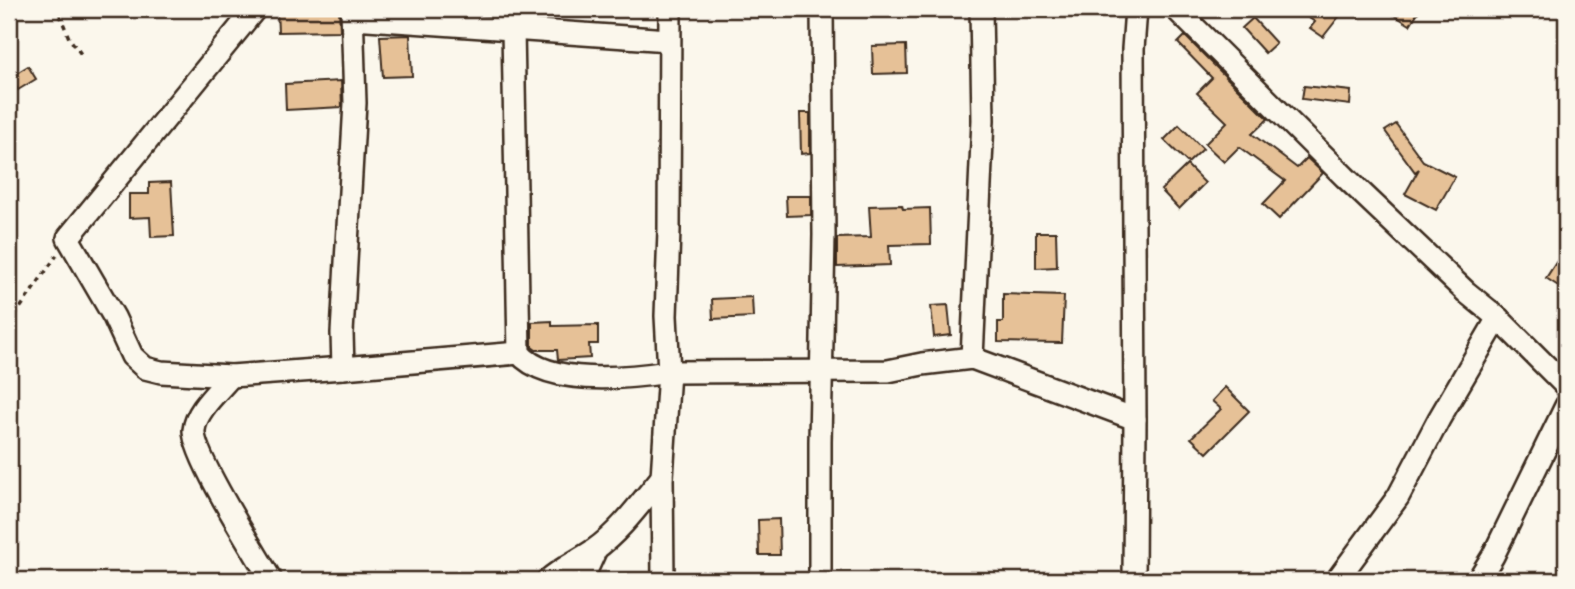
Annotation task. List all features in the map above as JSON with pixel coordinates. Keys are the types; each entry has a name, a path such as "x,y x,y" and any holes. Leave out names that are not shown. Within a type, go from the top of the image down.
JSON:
{"street":[{"path":"256,9 68,239 114,317 132,356 145,368 161,372 231,376 519,353"},
{"path":"663,580 662,477 669,372 666,316 670,9"},
{"path":"820,580 824,235 822,9"},
{"path":"972,358 983,121 981,9"},
{"path":"1134,580 1133,49 1136,9"},
{"path":"1175,9 1345,177 1466,292 1498,318 1566,386"},
{"path":"343,368 342,333 355,103 352,13 513,29 669,40"},
{"path":"513,29 519,353 528,363 539,368 595,379 669,372 888,371 972,358 1135,419"},
{"path":"1337,580 1398,497 1439,418 1498,318"},
{"path":"231,376 196,419 194,432 213,479 271,580"},
{"path":"1478,580 1493,556 1566,406"},
{"path":"548,580 562,568 596,549 662,477"},
{"path":"582,580 596,549"}],"path":[{"path":"69,9 61,15 69,38 81,54"},
{"path":"9,324 68,239"}],"building":[{"path":"277,9 339,9 340,31 278,32"},
{"path":"1295,9 1345,9 1323,37 1310,28 1315,22"},
{"path":"1384,9 1420,9 1410,25"},
{"path":"1253,18 1276,43 1265,53 1242,28"},
{"path":"410,35 412,76 383,77 380,36"},
{"path":"1185,36 1268,119 1252,134 1297,168 1307,158 1323,173 1279,219 1263,204 1285,181 1239,147 1224,162 1205,144 1227,122 1197,93 1212,78 1178,43"},
{"path":"906,45 907,73 873,74 872,46"},
{"path":"28,66 36,79 18,90 10,77"},
{"path":"341,81 342,107 286,110 285,84"},
{"path":"1304,86 1351,91 1350,105 1302,99"},
{"path":"800,113 810,113 810,153 801,154"},
{"path":"1396,124 1423,161 1455,177 1436,210 1405,194 1419,169 1415,172 1385,131"},
{"path":"1179,125 1203,149 1188,163 1164,140"},
{"path":"1187,165 1205,183 1179,209 1161,190"},
{"path":"171,182 174,236 151,237 150,217 129,218 129,194 149,194 149,183"},
{"path":"786,196 811,196 811,215 787,216"},
{"path":"902,205 903,209 930,208 931,244 889,245 890,265 837,267 837,238 871,237 869,206"},
{"path":"1036,232 1056,232 1057,267 1036,268"},
{"path":"1566,247 1566,291 1546,278"},
{"path":"1003,294 1064,296 1062,343 998,342 998,322 1003,322"},
{"path":"752,297 753,317 713,319 712,299"},
{"path":"948,305 951,335 934,337 931,306"},
{"path":"552,321 552,326 598,325 598,344 589,344 590,358 558,360 557,350 536,350 532,347 532,322"},
{"path":"1225,387 1249,411 1207,453 1191,438 1221,409 1212,401"},
{"path":"779,519 780,555 759,555 758,520"}]}
